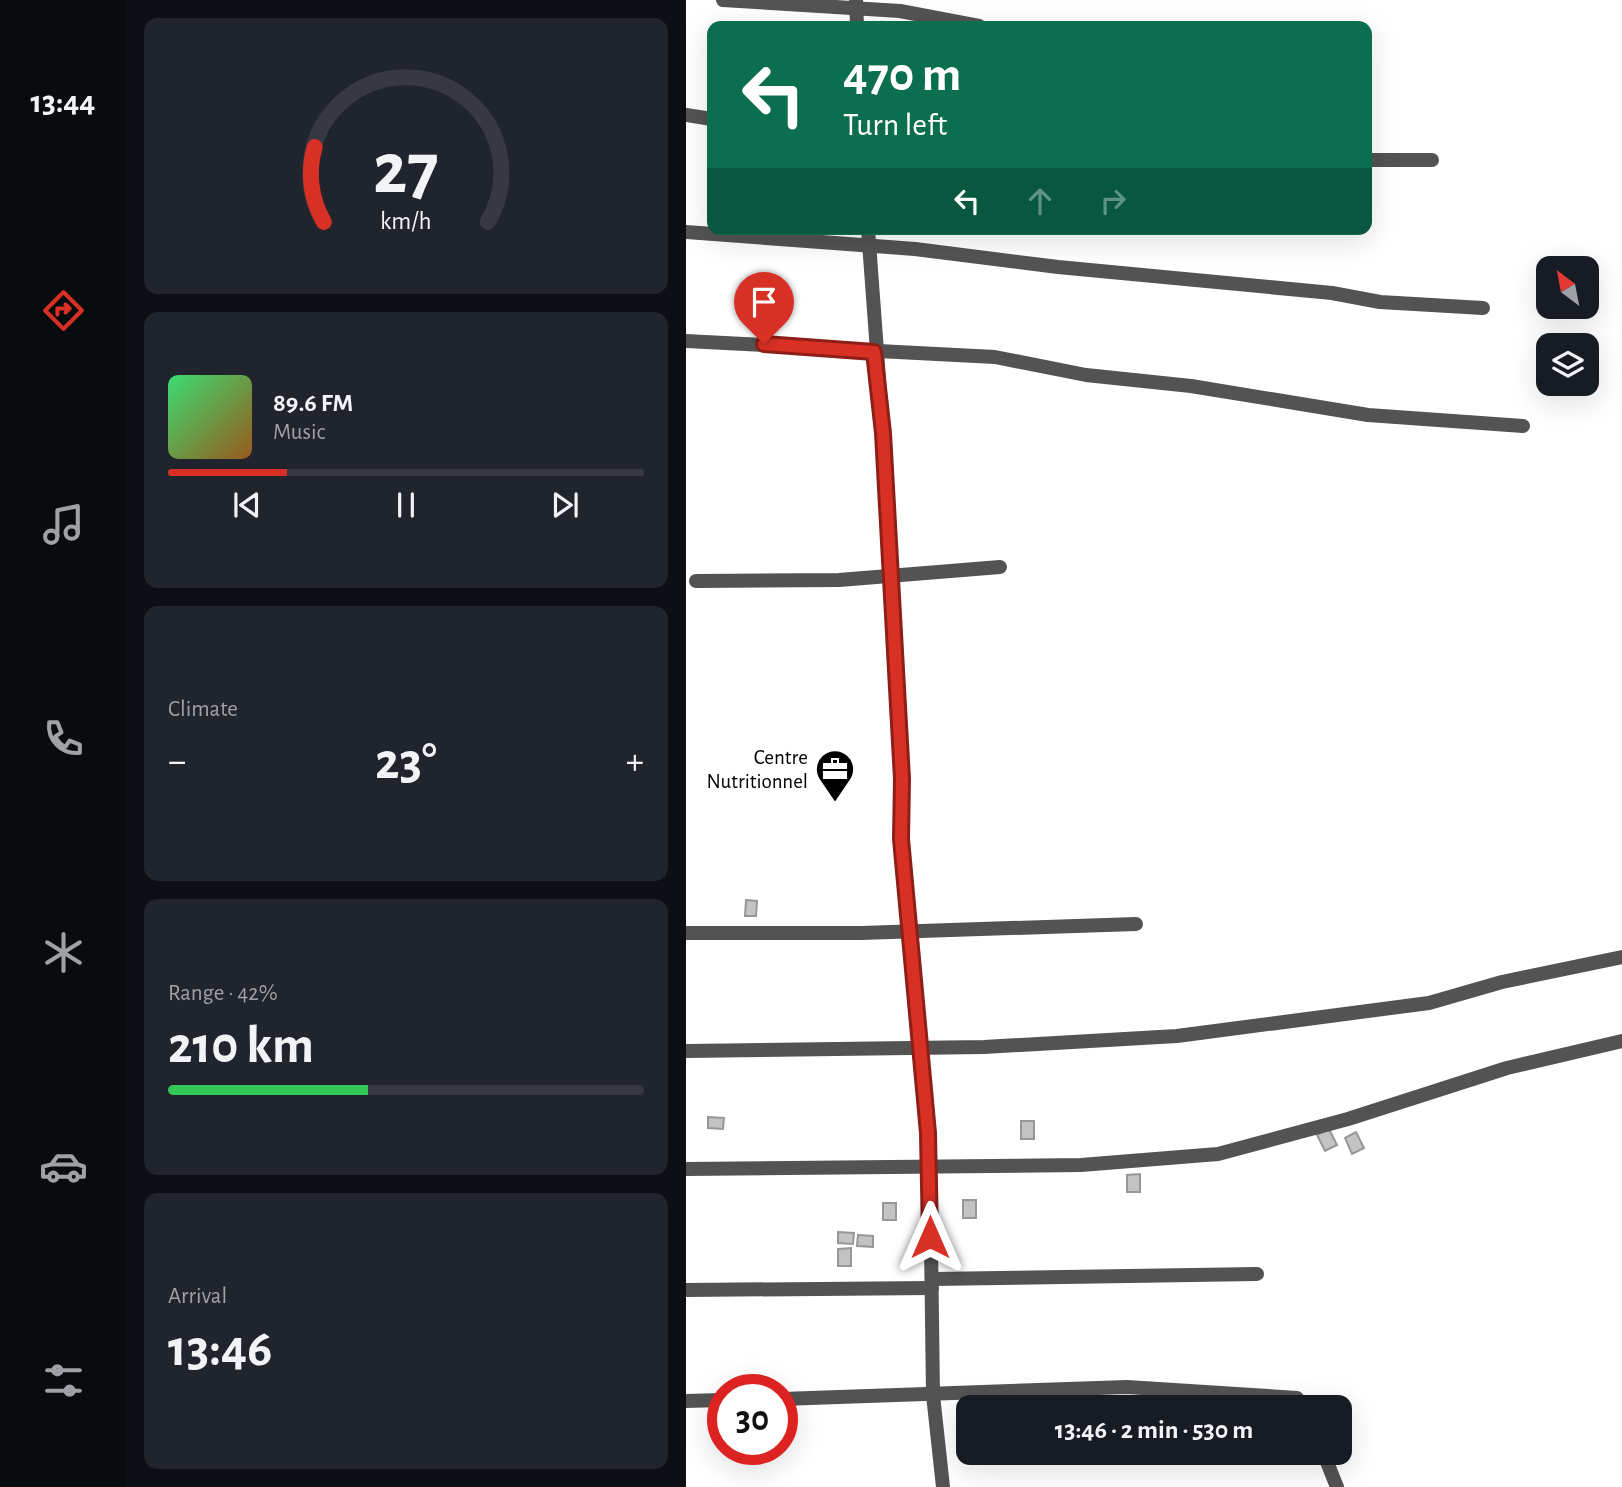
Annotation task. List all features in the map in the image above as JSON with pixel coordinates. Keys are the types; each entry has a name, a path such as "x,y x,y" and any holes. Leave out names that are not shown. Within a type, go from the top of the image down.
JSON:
{"street":[{"path":"723,0 856,5 953,21"},
{"path":"686,115 707,118"},
{"path":"1372,160 1432,160"},
{"path":"686,232 707,234"},
{"path":"720,235 869,248 915,249 1058,267 1332,293 1380,302 1483,308"},
{"path":"868,235 874,352 883,433 902,779 901,839 930,1168 933,1395 943,1487"},
{"path":"686,341 995,357 1086,375 1212,389 1368,415 1523,426"},
{"path":"696,581 889,577 1000,567"},
{"path":"686,933 911,932 1136,924"},
{"path":"686,1051 920,1049 1091,1041 1233,1030 1429,1003 1502,982 1622,957"},
{"path":"686,1169 1082,1165 1218,1154 1348,1119 1507,1068 1622,1041"},
{"path":"686,1290 1257,1275"},
{"path":"798,1399 1127,1387 1251,1395"},
{"path":"686,1401 707,1400"},
{"path":"1328,1465 1337,1487"}],"building":[{"path":"746,900 757,901 756,916 745,916"},
{"path":"708,1117 724,1118 723,1129 708,1128"},
{"path":"1021,1121 1034,1121 1034,1139 1021,1139"},
{"path":"1329,1129 1337,1145 1325,1151 1317,1135"},
{"path":"1356,1132 1364,1148 1352,1154 1345,1138"},
{"path":"1140,1174 1140,1192 1127,1192 1127,1175"},
{"path":"963,1200 976,1200 976,1218 963,1218"},
{"path":"883,1203 896,1203 896,1220 883,1220"},
{"path":"838,1232 854,1233 853,1244 838,1243"},
{"path":"858,1235 873,1236 873,1247 857,1246"},
{"path":"851,1248 851,1266 838,1266 838,1249"}],"place":[{"name":"Centre Nutritionnel","path":"835,803"}],"route":[{"path":"764,344 874,352 883,433 902,779 901,839 928,1133 930,1237"}]}
